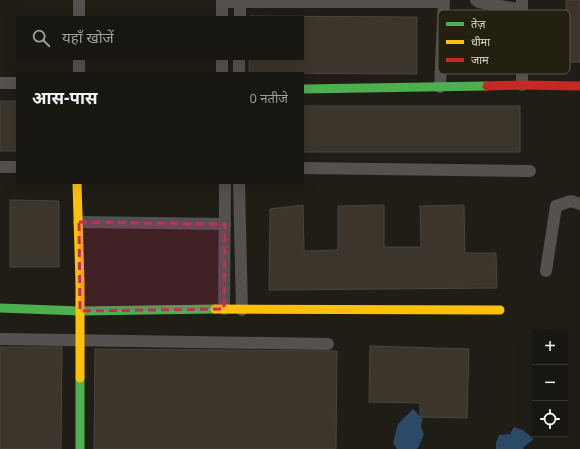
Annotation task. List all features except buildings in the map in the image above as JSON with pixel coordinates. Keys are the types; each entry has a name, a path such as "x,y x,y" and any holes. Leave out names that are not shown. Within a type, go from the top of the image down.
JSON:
{"street":[{"path":"79,0 79,16"},
{"path":"476,0 479,2 522,5"},
{"path":"222,16 222,1 444,1"},
{"path":"240,1 240,16"},
{"path":"79,60 79,72"},
{"path":"222,60 222,72"},
{"path":"239,72 240,60"},
{"path":"440,87 441,74"},
{"path":"522,74 522,86"},
{"path":"0,83 16,83"},
{"path":"304,88 580,86"},
{"path":"0,167 16,167"},
{"path":"304,168 530,171"},
{"path":"78,184 80,449"},
{"path":"224,309 225,184"},
{"path":"239,184 242,310"},
{"path":"546,270 556,206 572,201 580,204"},
{"path":"79,222 225,224"},
{"path":"0,308 80,311 224,309 500,310"},
{"path":"0,339 328,344"}],"highlighted area":[{"path":"79,222 225,224 224,309 80,311"}],"water":[{"path":"413,409 423,419 421,426 424,434 417,449 397,449 393,443 398,424"},
{"path":"514,427 523,430 534,439 523,449 496,449 496,443 499,435 510,434"}],"traffic: fast":[{"path":"304,89 487,86"},
{"path":"0,308 80,311 215,309"},
{"path":"80,378 80,449"}],"traffic: slow":[{"path":"77,184 80,283 80,378"},
{"path":"215,309 500,310"}],"traffic: jam":[{"path":"487,86 580,86"}]}
